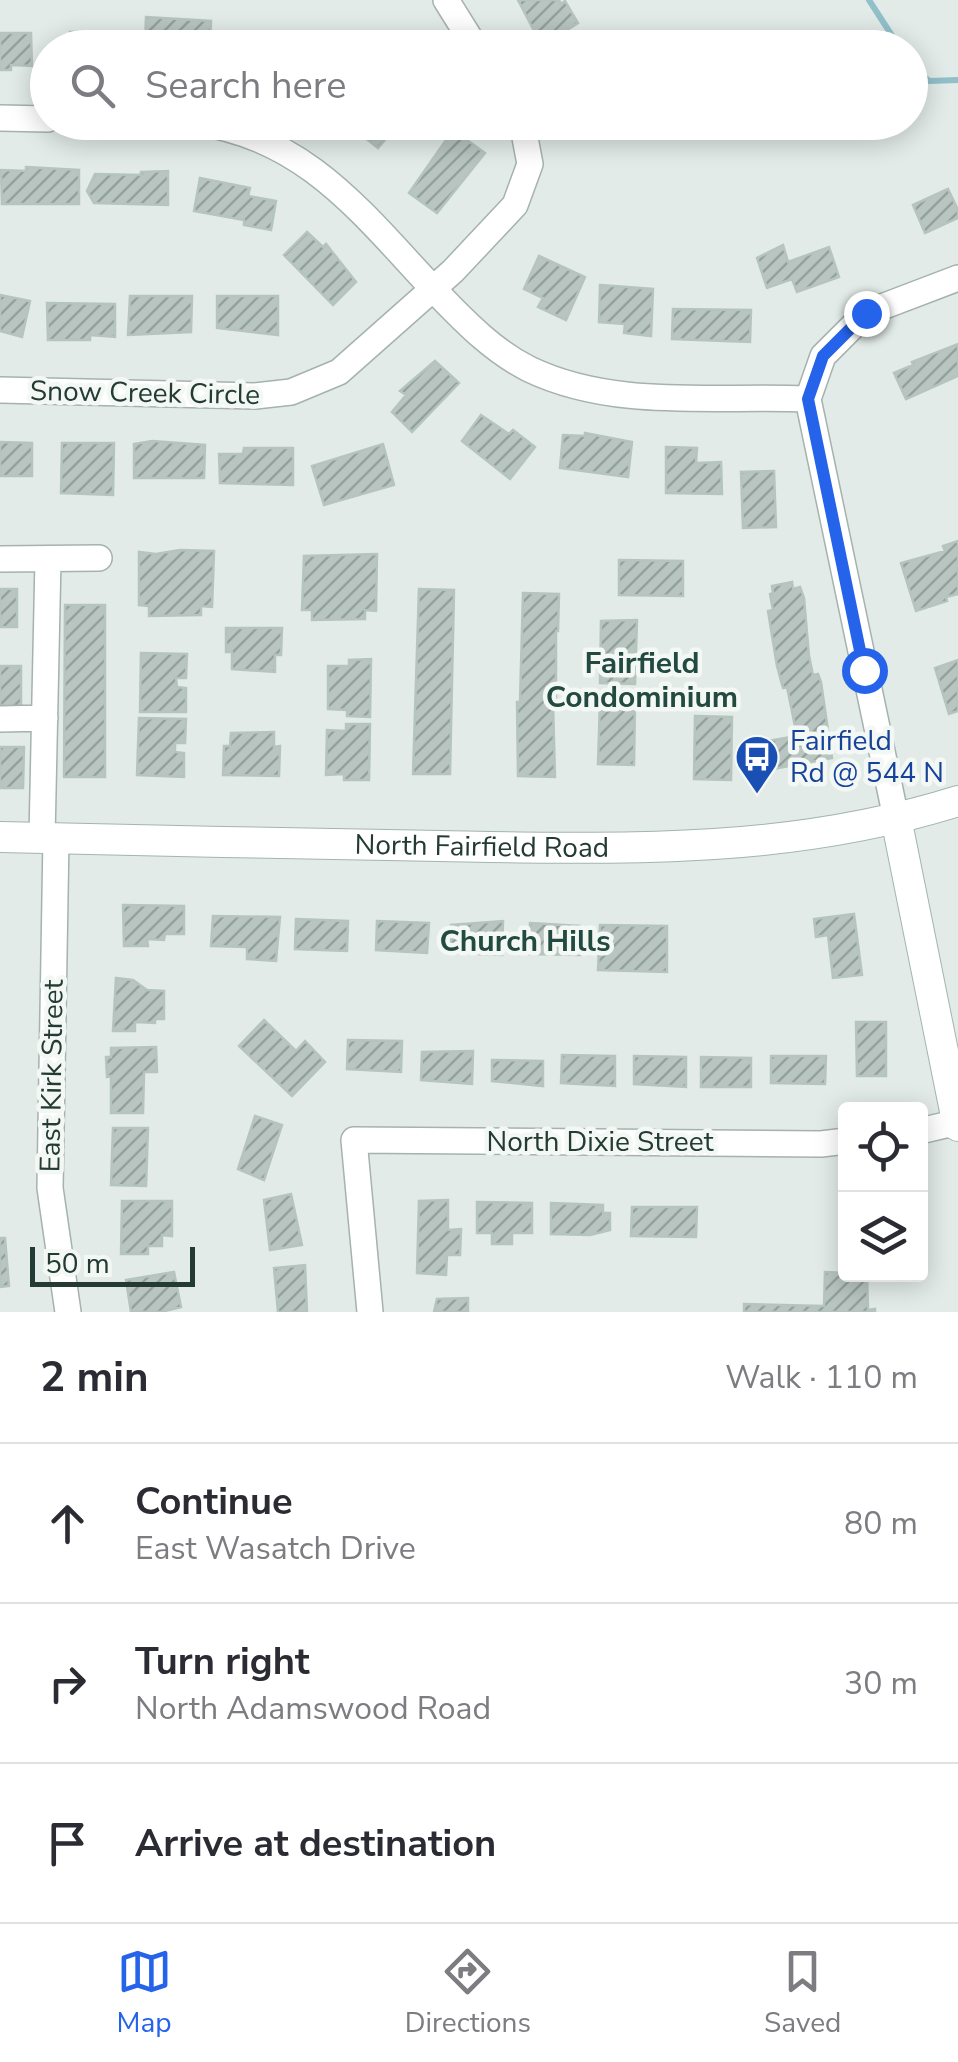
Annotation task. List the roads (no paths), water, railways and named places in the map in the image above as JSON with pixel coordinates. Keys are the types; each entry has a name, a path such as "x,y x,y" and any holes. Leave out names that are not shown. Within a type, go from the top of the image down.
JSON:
{"main road":[{"name":"North Fairfield Road","path":"0,837 686,848 798,838 958,801"},
{"path":"896,818 958,1124"}],"street":[{"path":"446,0 465,30"},
{"path":"0,118 30,119"},
{"path":"261,140 312,168 344,196 485,340 516,362 562,384 634,395 808,399"},
{"name":"Snow Creek Circle","path":"0,390 255,396 292,392 329,377 352,362 433,289 514,205 530,164 525,140"},
{"path":"896,818 808,399 823,356 866,313 958,278"},
{"path":"0,559 99,558"},
{"name":"East Kirk Street","path":"48,559 45,718 50,838 50,1188 68,1312"},
{"path":"0,719 45,718"},
{"path":"928,1129 958,1124"},
{"name":"North Dixie Street","path":"370,1312 354,1140 838,1142"}],"waterway":[{"path":"869,0 888,30"},
{"path":"928,80 958,80"}],"place":[{"name":"Fairfield Rd @ 544 N","path":"757,795"}],"district":[{"name":"Fairfield Condominium","path":"642,680"},
{"name":"Church Hills","path":"525,941"}]}
